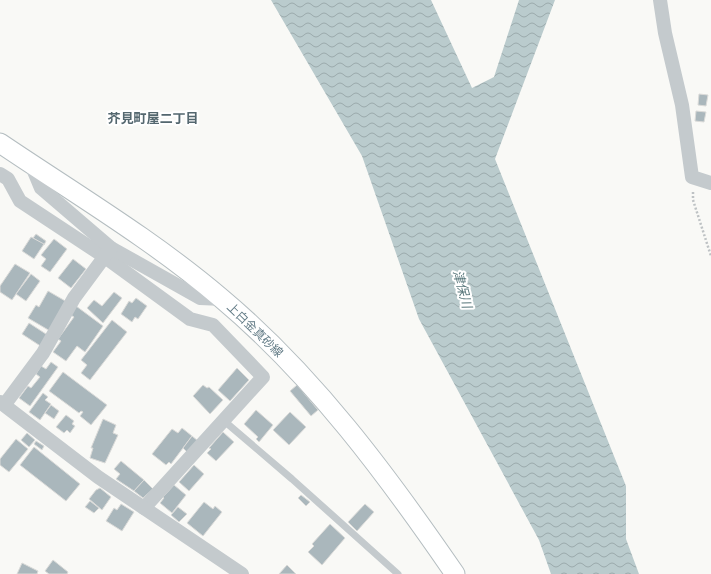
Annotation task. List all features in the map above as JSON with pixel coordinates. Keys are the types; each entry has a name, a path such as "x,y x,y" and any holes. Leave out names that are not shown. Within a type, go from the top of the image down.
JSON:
{"main road":[{"name":"上白金真砂線","path":"0,143 188,271 222,299 282,355 333,412 408,506 455,574"}],"street":[{"path":"660,0 665,33 682,105 692,177 711,183"},
{"path":"31,164 41,188 108,253 190,319 212,325 263,377 144,508"},
{"path":"0,174 8,179 20,201 108,253 200,298 222,299"},
{"path":"108,253 74,298 43,353 2,403 98,477 242,574"}],"lane":[{"path":"223,420 292,479 398,574"}],"path":[{"path":"692,177 693,200 711,256"}],"water":[{"name":"津保川","path":"271,0 431,0 472,88 494,77 519,0 555,0 495,159 626,486 626,539 639,574 551,574 539,540 419,319 362,156"}],"building":[{"path":"699,94 708,95 706,106 698,105"},
{"path":"696,111 706,112 704,122 695,121"},
{"path":"36,234 46,241 44,245 33,238"},
{"path":"31,237 44,244 34,259 22,251"},
{"path":"54,239 67,249 50,272 41,266 46,259 41,255"},
{"path":"73,259 86,269 71,288 58,278"},
{"path":"15,264 30,273 12,300 0,292 0,286"},
{"path":"31,274 40,281 26,301 16,294"},
{"path":"48,291 67,302 50,331 28,318 36,305 39,307"},
{"path":"114,292 122,298 103,323 87,308 94,300 102,306"},
{"path":"136,298 147,306 138,319 135,317 132,322 121,314 129,301 132,303"},
{"path":"76,306 103,326 85,352 77,346 66,361 53,352 61,341 58,339 74,317 69,314"},
{"path":"112,320 127,332 90,380 81,373 87,365 81,360"},
{"path":"29,323 49,336 42,347 22,334"},
{"path":"51,362 58,367 30,406 19,398 28,386 31,388 40,377 36,374 41,366 46,369"},
{"path":"237,368 249,380 230,401 218,390"},
{"path":"63,372 107,405 91,425 80,416 83,412 81,411 79,413 49,391"},
{"path":"203,385 207,388 209,387 223,400 210,414 193,396"},
{"path":"297,385 318,410 311,416 290,391"},
{"path":"43,393 48,397 45,400 51,404 40,420 29,412"},
{"path":"51,405 59,411 54,419 45,413"},
{"path":"256,410 273,425 259,442 256,439 258,437 244,424"},
{"path":"290,412 306,427 289,445 273,430"},
{"path":"66,415 74,421 72,424 75,426 70,433 67,430 64,433 56,427"},
{"path":"103,419 116,425 113,433 118,435 105,463 90,458 93,448 91,448"},
{"path":"182,428 192,436 171,464 169,462 166,465 152,454 172,429 178,433"},
{"path":"223,432 234,442 216,461 207,453 211,449 209,448"},
{"path":"27,433 35,440 29,447 21,440"},
{"path":"192,436 198,441 188,453 183,448"},
{"path":"16,439 28,449 9,472 0,465 0,459"},
{"path":"36,441 44,446 42,450 34,444"},
{"path":"34,447 80,484 66,501 20,465"},
{"path":"121,461 144,480 134,491 116,479 120,474 114,469"},
{"path":"194,465 204,474 189,491 179,482"},
{"path":"144,480 153,489 143,498 134,491"},
{"path":"174,485 186,495 172,513 160,503 164,498 163,497"},
{"path":"100,488 111,497 102,510 89,499 96,490"},
{"path":"301,495 310,502 306,506 298,498"},
{"path":"90,501 99,508 94,513 85,507"},
{"path":"204,502 213,509 215,506 222,512 203,536 187,523"},
{"path":"121,504 134,512 122,531 106,521 114,508 117,510"},
{"path":"365,504 374,512 357,531 348,522"},
{"path":"178,507 187,514 179,522 171,515"},
{"path":"330,524 345,538 322,565 308,552 314,546 312,544"},
{"path":"53,560 68,572 67,574 49,574 45,571"},
{"path":"22,563 38,571 37,574 17,574"},
{"path":"287,565 296,574 279,574"}],"district":[{"name":"芥見町屋二丁目","path":"153,118"}]}
